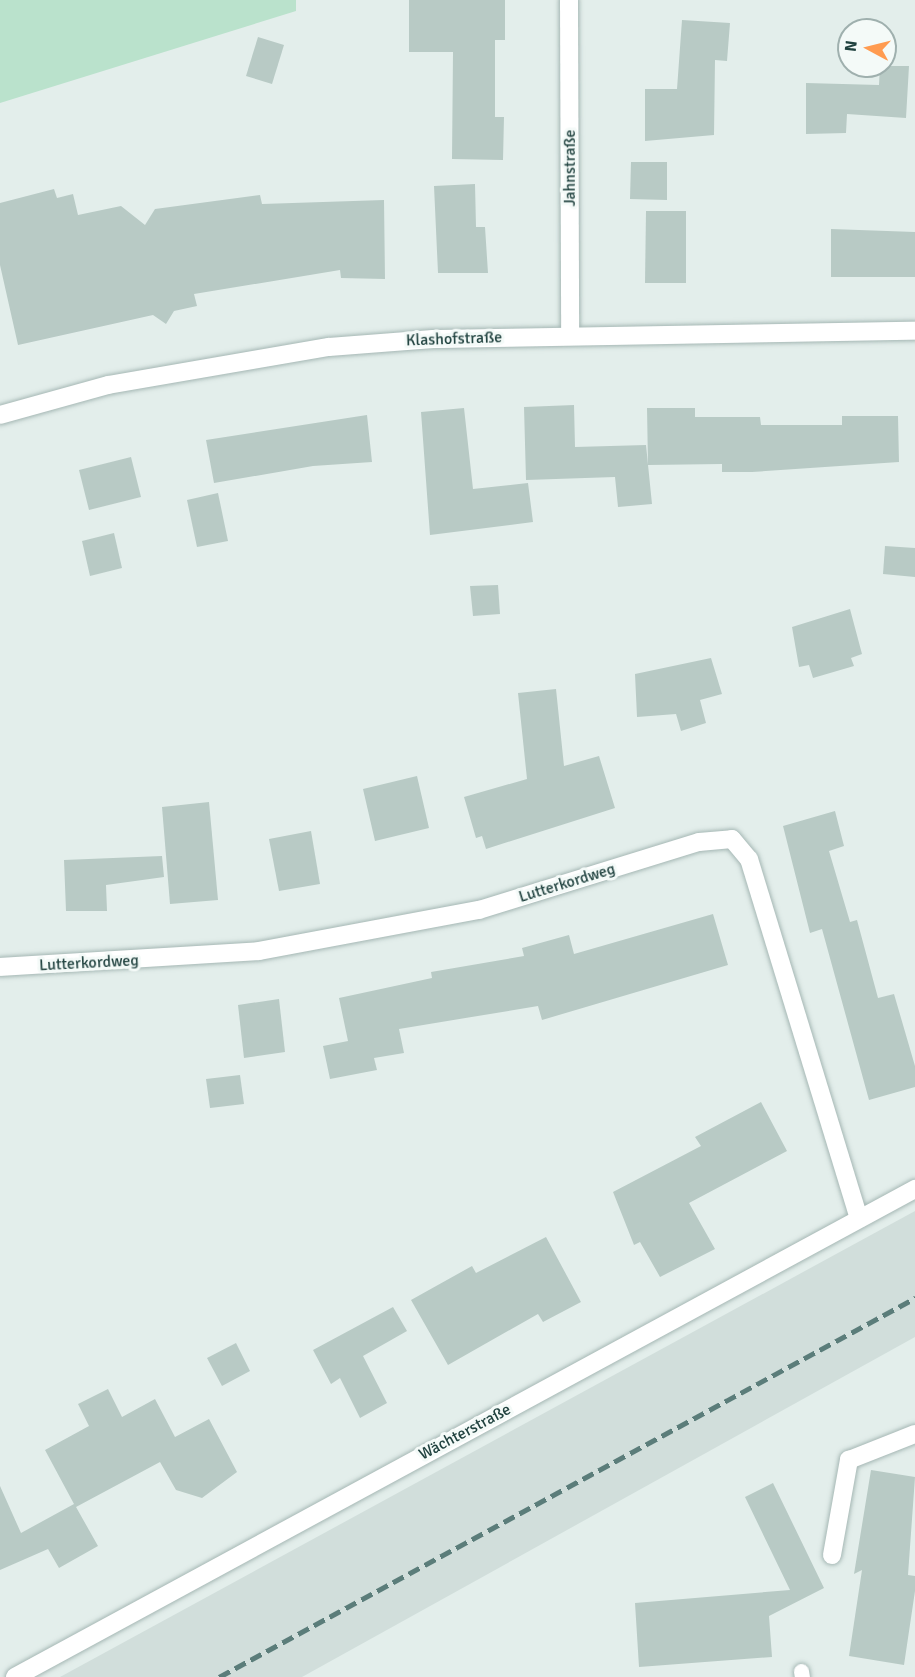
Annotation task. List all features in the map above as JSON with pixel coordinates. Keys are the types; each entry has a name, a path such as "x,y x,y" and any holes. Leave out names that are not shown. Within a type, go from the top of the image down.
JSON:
{"street":[{"name":"Jahnstraße","path":"569,0 570,335"},
{"name":"Klashofstraße","path":"0,415 108,385 329,347 570,335 915,331"},
{"name":"Lutterkordweg","path":"0,968 259,951 479,910 699,842 732,839 749,859 859,1219"},
{"name":"Wächterstraße","path":"15,1677 915,1189"},
{"path":"831,1555 849,1460 915,1434"}],"shaded area":[{"path":"915,1211 915,1337 302,1677 60,1677"}],"green space":[{"path":"0,0 296,0 296,11 0,103"}],"building":[{"path":"409,0 505,0 505,40 495,40 495,117 504,117 503,160 452,159 453,52 409,52"},
{"path":"682,20 730,23 727,61 715,60 714,135 645,141 645,89 677,89"},
{"path":"258,37 284,45 272,84 246,76"},
{"path":"897,66 909,66 906,118 847,114 846,133 806,134 806,83 879,85 879,78 897,78"},
{"path":"631,162 667,162 667,200 630,199"},
{"path":"475,184 476,227 485,227 488,273 438,273 434,186"},
{"path":"54,189 57,198 73,194 78,215 121,206 145,225 155,209 260,195 262,204 384,200 385,279 341,278 340,270 194,294 197,306 174,311 166,324 153,315 18,345 0,265 0,203"},
{"path":"646,211 686,211 686,283 645,283"},
{"path":"831,229 915,232 915,277 831,277"},
{"path":"574,405 575,447 646,445 652,504 618,507 615,477 526,480 524,407"},
{"path":"464,408 473,489 528,483 533,522 430,535 421,412"},
{"path":"647,408 695,408 695,417 760,417 761,425 842,425 842,416 898,416 899,462 752,472 722,472 722,464 648,465"},
{"path":"367,415 372,462 313,466 214,483 206,440"},
{"path":"131,457 141,497 89,510 79,470"},
{"path":"218,493 228,541 197,547 187,500"},
{"path":"114,533 122,568 90,576 82,541"},
{"path":"885,546 915,548 915,577 883,574"},
{"path":"498,585 500,614 473,616 470,586"},
{"path":"850,609 862,654 851,658 854,666 813,678 809,665 799,667 792,627"},
{"path":"711,658 722,694 700,700 706,723 681,731 676,714 637,717 635,674"},
{"path":"556,689 564,766 599,756 615,808 486,849 482,836 476,838 464,797 527,779 518,693"},
{"path":"417,776 429,828 375,841 363,789"},
{"path":"209,802 218,900 170,904 162,807"},
{"path":"835,811 844,846 829,851 850,922 857,920 878,998 894,994 915,1066 915,1087 869,1100 822,929 810,933 783,826"},
{"path":"311,831 320,884 279,891 269,839"},
{"path":"162,856 164,877 106,885 107,911 66,911 64,860"},
{"path":"713,914 728,965 542,1020 538,1006 399,1029 404,1053 374,1058 377,1070 330,1079 323,1046 348,1041 339,998 432,978 431,972 524,956 522,948 569,935 574,954"},
{"path":"279,999 285,1052 244,1058 238,1005"},
{"path":"240,1075 244,1104 210,1108 206,1079"},
{"path":"761,1102 787,1151 689,1203 715,1249 660,1277 640,1242 634,1245 613,1192 701,1146 695,1137"},
{"path":"546,1237 581,1302 543,1322 538,1314 448,1365 411,1300 472,1266 476,1273"},
{"path":"393,1307 407,1331 363,1356 387,1403 360,1418 340,1378 331,1384 313,1350"},
{"path":"236,1343 250,1371 222,1386 207,1358"},
{"path":"108,1389 122,1417 155,1399 175,1437 209,1419 237,1472 202,1498 176,1490 160,1462 76,1507 98,1546 59,1568 48,1549 0,1570 0,1486 21,1533 74,1504 45,1450 89,1426 78,1404"},
{"path":"871,1470 915,1477 908,1575 915,1576 915,1591 904,1665 849,1656 862,1570 854,1574"},
{"path":"773,1483 824,1588 769,1616 772,1657 639,1667 635,1603 790,1590 745,1497"}],"railway":[{"path":"219,1677 915,1298"}]}
